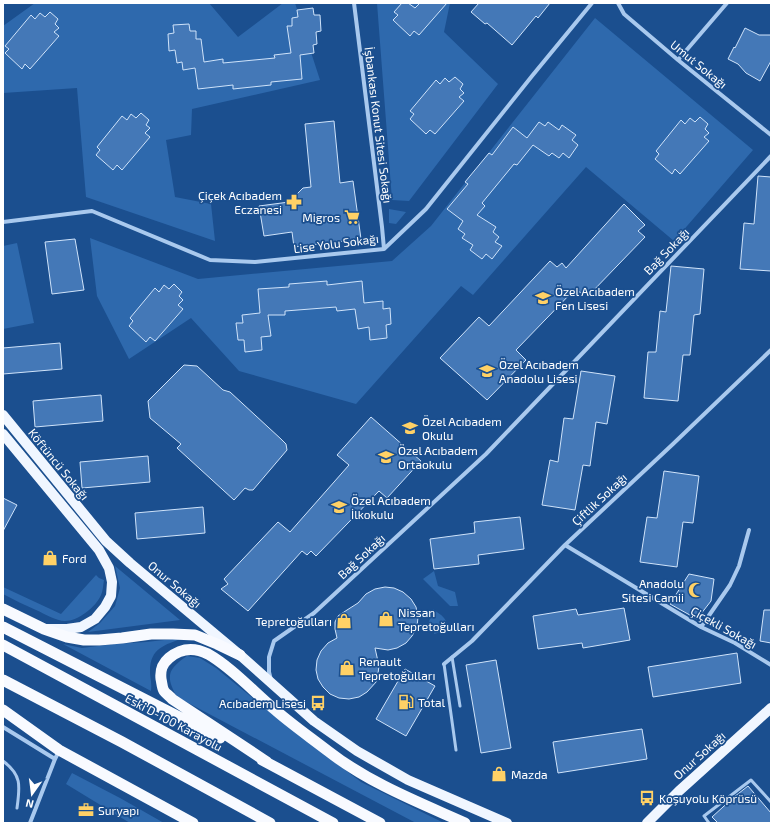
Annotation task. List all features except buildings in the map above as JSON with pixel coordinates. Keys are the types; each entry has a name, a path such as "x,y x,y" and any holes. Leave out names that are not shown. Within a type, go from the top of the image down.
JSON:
{"highway":[{"path":"3,609 44,629 67,637 84,640 99,640 151,634 195,635 240,655"},
{"path":"3,627 267,762 380,823"},
{"name":"Eski D-100 Karayolu","path":"3,645 333,823"},
{"path":"267,762 172,699 163,690 160,671 164,662 175,653 184,649 193,649 207,653 241,679 274,709 324,748 364,776 401,795 465,823"},
{"path":"3,680 122,742 270,823"},
{"path":"3,710 57,754 193,823"}],"main road":[{"name":"Köftüncü Sokağı","path":"3,415 96,529"},
{"name":"Köftüncü Sokağı","path":"3,434 99,550 109,568 112,582 111,596 105,607 95,619 81,627 44,629"},
{"name":"Onur Sokağı","path":"96,529 106,541 130,563 240,655 314,721 357,751 408,780 507,823"},
{"name":"Onur Sokağı","path":"647,823 771,708"}],"street":[{"name":"İşbankası Konut Sitesi Sokağı","path":"354,3 384,249"},
{"name":"Lise Yolu Sokağı","path":"3,222 92,211 210,260 255,262 384,249 426,209 592,3"},
{"name":"Umut Sokağı","path":"618,3 624,14 771,135"},
{"path":"678,60 727,3"},
{"name":"Bağ Sokağı","path":"272,684 269,672 270,657 274,641 314,613 486,454 771,156"},
{"name":"Çiftlik Sokağı","path":"444,664 472,641 565,545 771,350"},
{"path":"701,627 730,585 739,566 749,530"},
{"name":"Çiçekli Sokağı","path":"565,545 701,627 735,643 771,665"},
{"path":"3,729 57,754 30,823"}],"lane":[{"path":"452,657 460,706"},
{"path":"444,664 456,750"},
{"path":"3,760 12,768 19,782 20,789 17,808"},
{"path":"709,823 704,816 750,780 771,802"}],"shaded area":[{"path":"35,3 209,3 238,37 283,3 295,3 320,80 192,109 191,135 166,140 175,197 211,204 215,241 86,197 77,88 3,93 3,26"},
{"path":"377,3 450,3 444,32 498,84 409,201 392,200"},
{"path":"595,18 753,150 674,241 586,167 473,295 461,286 356,404 239,371 191,318 129,359 97,296 90,238 198,279 392,261 431,226"},
{"path":"389,209 406,212 396,224 389,223"},
{"path":"17,243 34,323 3,329 3,246"},
{"path":"115,566 180,620 88,632 100,623 115,606 120,588"},
{"path":"434,571 438,586 455,592 458,606 450,606 423,579"},
{"path":"96,575 104,580 99,600 81,616 75,619 62,621 54,619 3,594 3,587 61,614"},
{"path":"433,609 446,621 446,626 440,632 434,634 436,626 429,622"},
{"path":"183,638 165,645 156,652 151,663 151,691 63,644 82,648"},
{"path":"187,656 200,658 216,668 276,717 361,782 444,823 416,823 177,697 171,684 170,674 172,669"},
{"path":"72,773 164,823 130,823 66,784"}],"place":[{"name":"Çiçek Acıbadem Eczanesi","path":"294,202"},
{"name":"Migros","path":"352,217"},
{"name":"Özel Acıbadem Fen Lisesi","path":"543,298"},
{"name":"Özel Acıbadem Anadolu Lisesi","path":"487,371"},
{"name":"Özel Acıbadem Okulu","path":"410,428"},
{"name":"Özel Acıbadem Ortaokulu","path":"386,457"},
{"name":"Özel Acıbadem İlkokulu","path":"339,507"},
{"name":"Ford","path":"50,558"},
{"name":"Anadolu Sitesi Camii","path":"696,590"},
{"name":"Nissan Tepretoğulları","path":"386,619"},
{"name":"Tepretoğulları","path":"344,621"},
{"name":"Renault Tepretoğulları","path":"347,668"},
{"name":"Total","path":"406,702"},
{"name":"Acıbadem Lisesi","path":"318,703"},
{"name":"Mazda","path":"499,774"},
{"name":"Koşuyolu Köprüsü","path":"647,798"},
{"name":"Suryapı","path":"86,810"}]}
